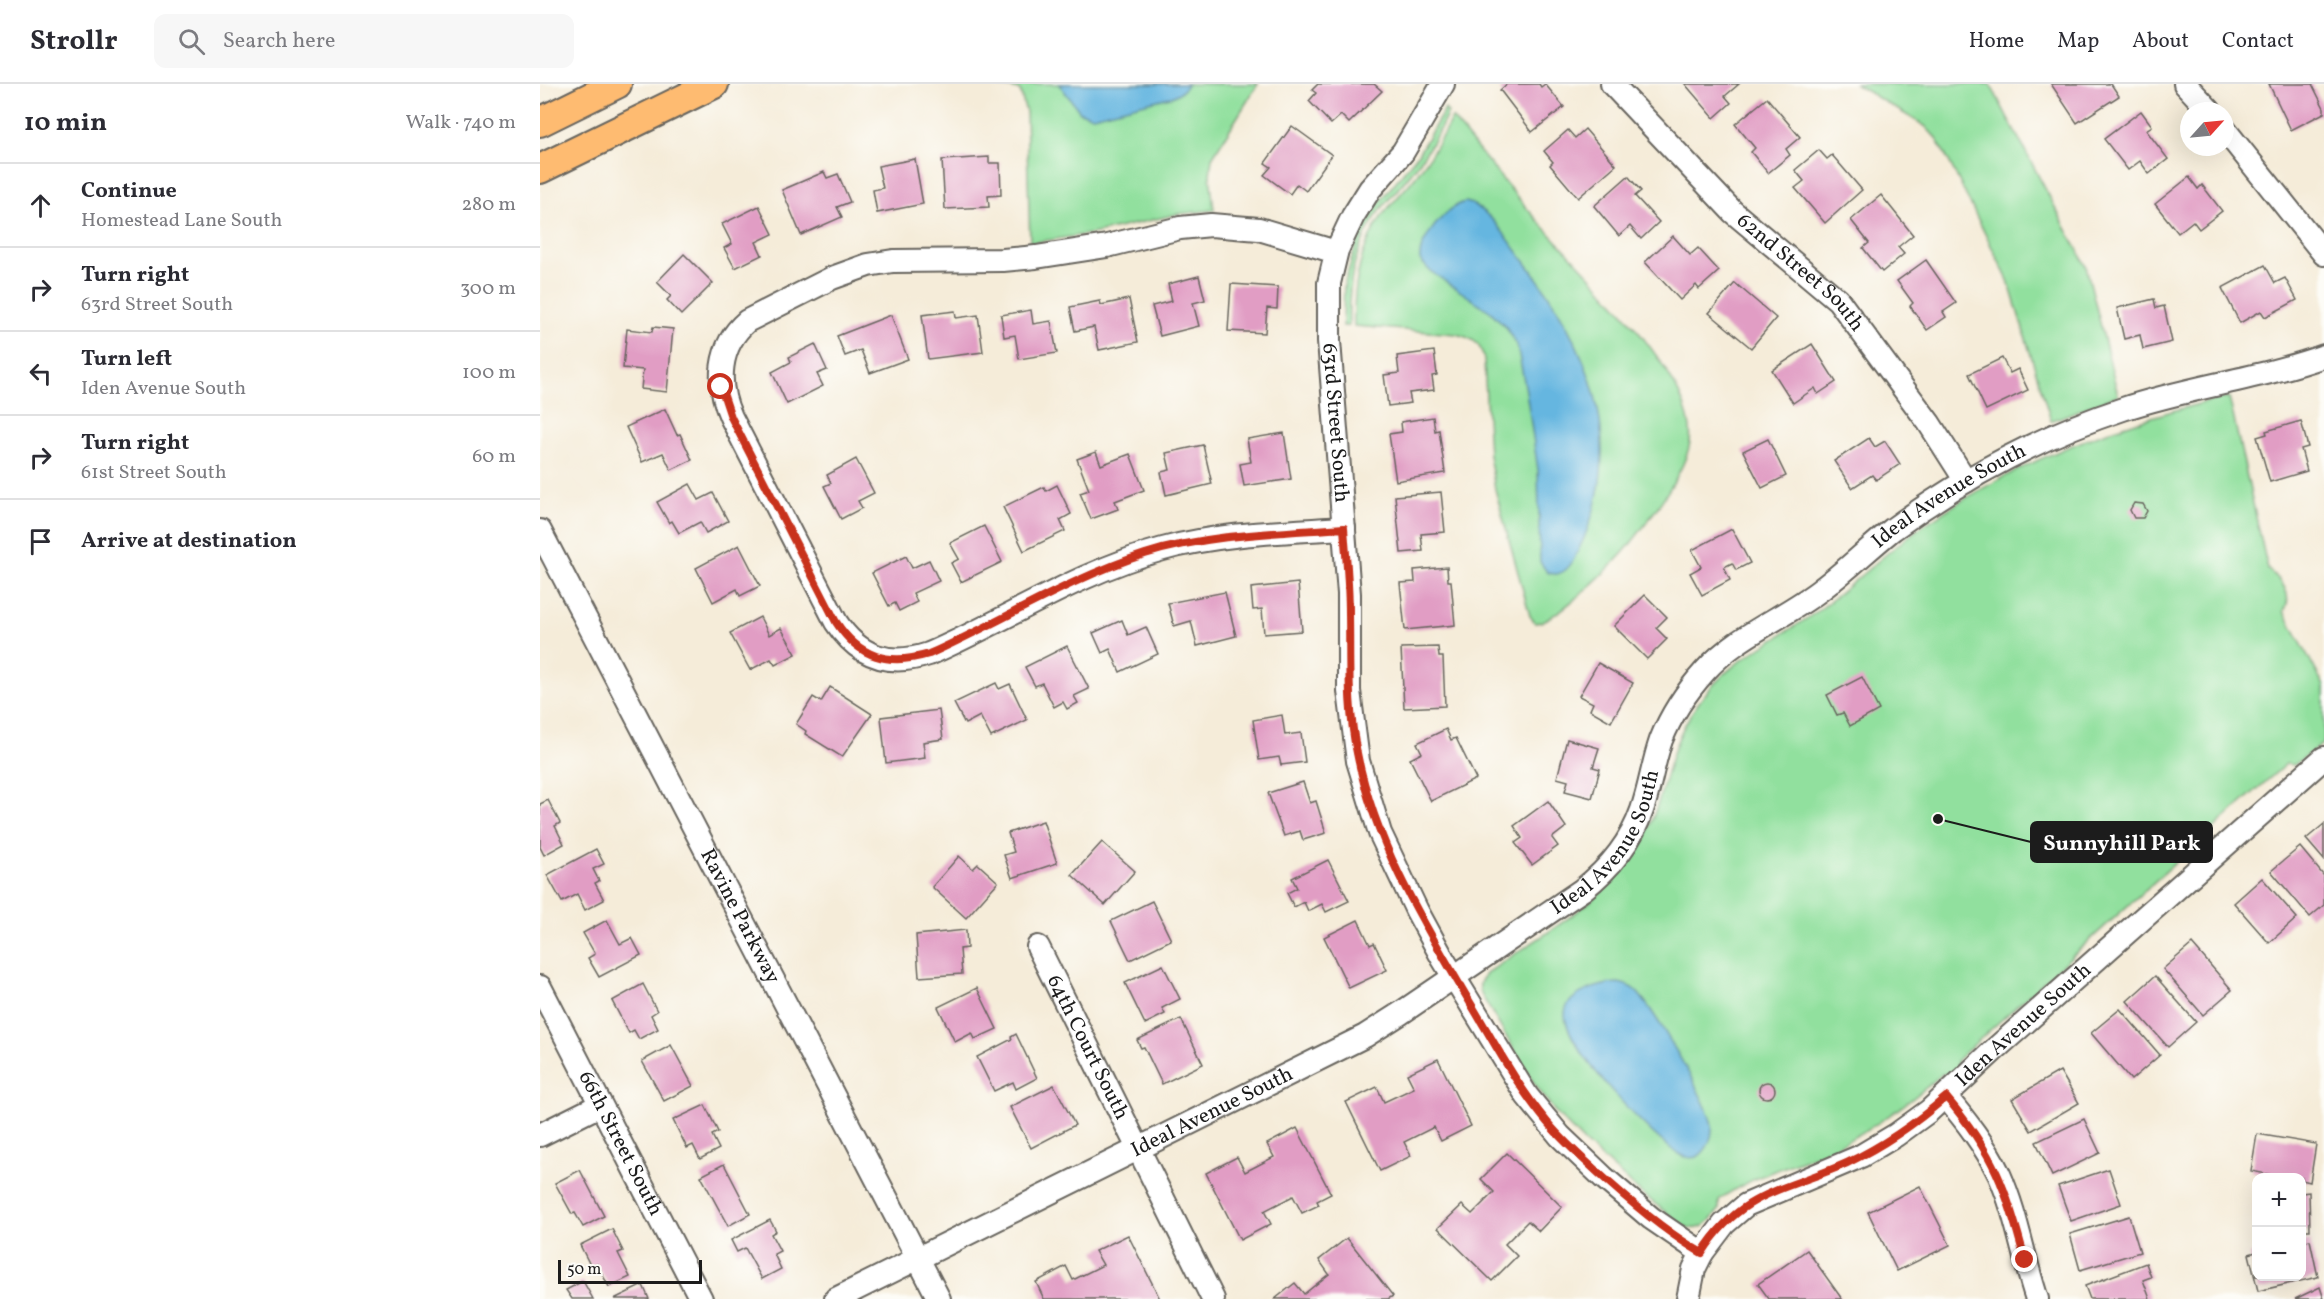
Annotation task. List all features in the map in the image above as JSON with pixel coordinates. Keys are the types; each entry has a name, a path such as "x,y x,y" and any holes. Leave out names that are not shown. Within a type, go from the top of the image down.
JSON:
{"main road":[{"path":"540,122 617,84"},
{"path":"540,170 714,84"}],"street":[{"name":"63rd Street South","path":"1443,84 1402,152 1360,204 1336,252 1330,277 1328,305 1349,594 1349,699 1353,736 1363,780 1388,853 1426,929 1520,1084 1551,1126 1590,1165 1636,1206 1702,1253"},
{"name":"62nd Street South","path":"1612,84 1733,212 1838,300 1929,423 1966,481"},
{"path":"2185,84 2202,102"},
{"path":"2234,141 2324,255"},
{"path":"1336,252 1259,229 1211,225 1180,228 1107,246 1036,257 985,260 905,259 874,264 832,278 747,321 735,333 728,346 722,367 721,387 731,417 836,622 856,646 884,658 910,659 929,654 1096,573 1162,549 1231,536 1344,528"},
{"name":"Ideal Avenue South","path":"836,1299 1365,1036 1582,890 1614,859 1629,839 1639,818 1655,758 1671,719 1692,687 1716,660 1736,644 1801,605 1892,531 1966,481 2043,441 2115,411 2170,394 2285,369 2324,356"},
{"name":"Ravine Parkway","path":"540,531 939,1299"},
{"name":"Iden Avenue South","path":"1702,1253 1728,1220 1746,1205 1867,1153 1920,1118 2324,758"},
{"name":"64th Court South","path":"1038,947 1213,1299"},
{"name":"66th Street South","path":"540,987 701,1299"},
{"path":"1946,1097 1979,1139 1998,1174 2010,1205 2037,1299"},
{"path":"540,1136 600,1105"},
{"path":"1688,1299 1692,1276 1702,1253"}],"green space":[{"path":"955,84 1258,84 1212,158 1210,175 1214,210 1178,214 1096,233 1030,243 1026,112 1020,91 998,86"},
{"path":"1855,84 1990,84 2086,266 2118,395 2051,421 2008,280 1949,161 1935,137 1925,126"},
{"path":"1445,109 1448,113 1428,150 1382,208 1365,235 1351,279 1349,326 1343,326 1344,285 1358,238 1377,205 1418,154"},
{"path":"1452,118 1523,203 1631,322 1675,386 1688,416 1690,442 1687,454 1674,482 1645,525 1598,579 1556,614 1535,623 1530,616 1495,489 1489,455 1484,360 1481,349 1471,339 1456,334 1354,326 1356,282 1363,255 1374,228 1414,179"},
{"path":"2229,397 2268,570 2285,588 2288,599 2284,611 2324,686 2324,743 2294,765 2286,764 2246,799 1957,1060 1957,1071 1952,1075 1942,1074 1899,1109 1852,1138 1819,1154 1755,1179 1731,1192 1719,1200 1719,1210 1700,1228 1684,1226 1641,1193 1585,1143 1556,1113 1534,1083 1482,996 1480,984 1483,977 1582,908 1621,872 1637,851 1649,827 1674,750 1687,720 1710,688 1739,662 1819,610 1921,527 1993,483 2030,464 2108,432 2147,418"}],"water":[{"path":"1059,84 1188,84 1174,96 1093,116 1080,112"},
{"path":"1466,202 1474,205 1495,222 1542,286 1564,321 1582,357 1595,395 1601,433 1601,472 1593,512 1575,558 1569,567 1557,574 1547,572 1540,562 1538,470 1517,345 1506,327 1491,312 1430,271 1420,260 1423,244 1435,225 1451,209"},
{"path":"1618,983 1633,989 1654,1014 1679,1055 1709,1115 1712,1126 1710,1140 1697,1157 1692,1158 1679,1154 1630,1111 1593,1068 1568,1028 1565,1013 1572,1000 1594,988"}],"building":[{"path":"1318,84 1374,84 1382,91 1349,123 1341,115 1331,124 1309,101 1316,93 1312,90"},
{"path":"1507,84 1539,84 1541,87 1545,84 1564,107 1532,132 1500,90"},
{"path":"1685,84 1739,84 1725,96 1731,103 1714,118"},
{"path":"2051,84 2111,84 2119,96 2077,123"},
{"path":"2269,84 2312,84 2324,108 2324,113 2291,130"},
{"path":"1767,98 1800,137 1786,149 1790,155 1768,173 1751,152 1755,148 1735,124"},
{"path":"2141,111 2152,126 2146,130 2168,159 2149,174 2140,161 2128,170 2104,139"},
{"path":"1292,126 1332,155 1306,191 1297,184 1290,194 1264,175 1271,167 1265,163"},
{"path":"1585,129 1616,165 1578,198 1550,165 1553,162 1544,151 1568,130 1575,138"},
{"path":"1819,150 1827,159 1832,155 1862,190 1825,223 1795,188 1804,181 1795,170"},
{"path":"989,157 989,163 1000,163 1001,195 988,196 989,207 945,209 942,160"},
{"path":"915,159 923,204 877,213 873,190 883,188 878,166"},
{"path":"824,172 827,178 838,174 850,202 837,207 842,217 801,235 782,190"},
{"path":"1628,176 1641,191 1635,196 1659,222 1641,239 1630,226 1619,236 1594,206"},
{"path":"2189,177 2198,189 2202,185 2222,211 2199,229 2193,221 2178,233 2155,204"},
{"path":"1881,195 1913,235 1898,247 1904,254 1882,272 1863,248 1869,243 1851,220"},
{"path":"759,206 773,234 756,242 762,255 735,268 724,248 732,244 722,224"},
{"path":"1673,236 1690,255 1698,248 1719,271 1699,289 1696,285 1680,300 1645,262"},
{"path":"684,254 713,283 681,315 667,300 671,296 657,282"},
{"path":"1926,260 1956,303 1943,312 1946,317 1927,330 1910,306 1913,303 1897,281"},
{"path":"2265,265 2275,283 2285,278 2297,300 2265,317 2261,311 2240,323 2222,288"},
{"path":"1199,276 1205,300 1193,303 1199,326 1160,336 1152,306 1172,301 1168,284"},
{"path":"1735,283 1776,318 1751,348 1709,313"},
{"path":"1231,284 1278,287 1277,309 1267,308 1265,333 1228,331"},
{"path":"1129,299 1138,342 1099,350 1094,327 1075,331 1070,307 1100,301 1101,305"},
{"path":"2154,299 2156,308 2164,306 2172,342 2143,349 2140,335 2124,339 2117,308"},
{"path":"1031,310 1033,324 1051,321 1057,353 1019,359 1015,335 1004,337 1001,315"},
{"path":"955,311 956,318 978,315 983,352 928,359 922,315"},
{"path":"891,315 908,359 870,373 861,350 845,356 837,336"},
{"path":"653,327 673,329 667,392 641,389 643,370 623,368 627,329 652,332"},
{"path":"815,344 827,370 817,374 823,386 787,404 772,372 791,362 789,357"},
{"path":"1812,344 1836,382 1818,394 1815,388 1793,403 1772,370"},
{"path":"1434,351 1437,375 1432,376 1434,390 1409,393 1411,403 1388,406 1384,375 1399,373 1397,356"},
{"path":"2002,358 2010,373 2018,369 2028,390 1986,410 1969,374"},
{"path":"665,409 692,460 671,470 663,453 642,462 626,427"},
{"path":"1433,417 1435,431 1439,430 1445,473 1396,481 1389,434 1402,432 1401,422"},
{"path":"2301,421 2308,447 2301,449 2307,471 2270,482 2257,437 2267,434 2266,431"},
{"path":"1284,433 1291,479 1244,486 1240,464 1251,462 1247,439"},
{"path":"1869,438 1875,447 1885,441 1900,464 1876,480 1872,475 1852,488 1834,461"},
{"path":"1768,439 1786,476 1762,488 1743,451"},
{"path":"1203,445 1212,484 1166,495 1161,472 1170,470 1166,453"},
{"path":"1096,452 1101,465 1130,454 1144,490 1115,501 1118,509 1091,519 1080,493 1089,490 1077,459"},
{"path":"856,459 874,493 858,501 862,508 841,519 824,486 831,483 827,475"},
{"path":"690,484 699,500 713,493 728,521 706,533 700,522 679,533 672,521 669,523 657,502"},
{"path":"1057,485 1071,514 1060,520 1065,531 1024,551 1003,507 1044,487 1046,491"},
{"path":"1441,492 1445,532 1421,534 1423,551 1401,553 1395,496"},
{"path":"2134,503 2143,504 2147,511 2143,518 2134,518 2130,510"},
{"path":"984,526 1002,562 961,582 951,563 959,559 950,543"},
{"path":"1732,529 1750,563 1736,570 1732,563 1724,567 1730,580 1702,595 1690,573 1701,567 1692,550"},
{"path":"739,545 760,586 740,596 737,589 713,602 696,568"},
{"path":"906,556 912,568 929,560 939,581 913,593 917,602 899,611 895,603 889,606 872,573"},
{"path":"1447,567 1448,581 1451,581 1455,625 1405,630 1400,583 1415,582 1414,570"},
{"path":"1298,583 1302,631 1264,634 1262,609 1253,610 1251,588"},
{"path":"1225,592 1236,636 1197,646 1191,621 1174,626 1168,603"},
{"path":"1645,595 1667,617 1656,628 1667,639 1647,659 1614,626"},
{"path":"760,617 769,635 781,628 796,654 775,665 771,659 750,670 730,633"},
{"path":"1122,620 1128,635 1146,627 1158,654 1120,672 1110,649 1102,653 1093,633"},
{"path":"1067,646 1089,689 1074,696 1078,703 1067,709 1063,702 1054,707 1042,683 1035,686 1025,667"},
{"path":"1438,647 1439,657 1443,657 1445,706 1404,708 1401,648"},
{"path":"1598,663 1633,683 1611,722 1590,710 1593,703 1579,696"},
{"path":"1862,677 1879,710 1850,726 1843,713 1837,715 1827,695"},
{"path":"996,683 999,689 1010,684 1027,720 991,737 980,716 965,724 954,703"},
{"path":"830,687 872,714 842,757 805,734 806,731 796,724 813,697 821,702"},
{"path":"939,710 943,739 923,742 925,758 886,763 881,717"},
{"path":"1282,715 1285,735 1301,733 1305,762 1281,765 1279,757 1259,760 1253,720"},
{"path":"1446,729 1451,740 1456,738 1476,779 1431,801 1410,759 1422,753 1417,743"},
{"path":"1567,739 1599,748 1593,767 1600,769 1592,798 1565,791 1568,781 1557,778"},
{"path":"1303,782 1310,803 1316,801 1326,833 1303,840 1300,831 1284,836 1268,793"},
{"path":"548,800 560,823 555,826 564,844 544,855 540,847 540,804"},
{"path":"1548,801 1566,827 1552,838 1558,846 1532,865 1515,843 1522,838 1514,826"},
{"path":"1043,821 1057,863 1012,878 1004,855 1014,852 1008,833"},
{"path":"2324,824 2324,860 2306,839"},
{"path":"1102,842 1135,871 1105,905 1072,875"},
{"path":"2300,847 2324,876 2324,905 2310,917 2271,871"},
{"path":"596,849 604,864 593,869 599,881 595,883 604,900 585,910 577,894 562,902 547,875"},
{"path":"959,856 973,869 978,864 998,882 966,918 932,887"},
{"path":"1328,860 1349,901 1326,912 1322,904 1308,911 1304,902 1294,907 1287,893 1297,888 1292,878"},
{"path":"2262,878 2297,918 2269,943 2234,903"},
{"path":"1152,901 1171,940 1130,960 1111,921"},
{"path":"607,920 620,944 632,938 641,955 599,977 588,958 595,954 583,933"},
{"path":"1358,920 1370,945 1374,943 1387,970 1349,988 1324,937"},
{"path":"966,930 967,948 960,949 962,974 919,977 916,935"},
{"path":"2192,944 2232,990 2203,1015 2163,969"},
{"path":"1163,965 1180,999 1162,1008 1165,1014 1145,1024 1125,983"},
{"path":"2155,976 2196,1022 2168,1047 2127,1001"},
{"path":"643,984 657,1011 651,1015 658,1029 639,1039 634,1030 629,1033 612,1001"},
{"path":"977,988 997,1029 975,1039 972,1033 955,1042 938,1007"},
{"path":"2120,1009 2160,1055 2131,1080 2091,1033"},
{"path":"1181,1019 1203,1064 1162,1084 1144,1047 1141,1048 1137,1040"},
{"path":"1016,1034 1037,1078 1016,1089 1013,1082 994,1091 977,1057 1012,1039 1011,1037"},
{"path":"671,1045 693,1086 664,1101 642,1061"},
{"path":"1438,1059 1471,1126 1441,1141 1434,1127 1404,1142 1411,1156 1380,1171 1346,1102 1377,1087 1384,1102 1414,1088 1407,1074"},
{"path":"2060,1071 2079,1103 2031,1131 2012,1099"},
{"path":"1764,1082 1770,1082 1775,1090 1773,1096 1764,1098 1759,1093 1759,1087"},
{"path":"1054,1085 1075,1125 1031,1148 1010,1107"},
{"path":"705,1105 718,1132 712,1135 719,1149 700,1159 693,1145 687,1148 673,1120"},
{"path":"2084,1119 2100,1153 2052,1176 2036,1142"},
{"path":"1297,1128 1331,1194 1317,1201 1319,1205 1302,1213 1293,1196 1264,1211 1271,1224 1240,1240 1206,1173 1237,1157 1245,1172 1274,1157 1267,1144"},
{"path":"2257,1134 2316,1144 2310,1182 2306,1181 2306,1173 2251,1171"},
{"path":"1507,1153 1562,1207 1539,1231 1528,1221 1505,1244 1517,1256 1492,1281 1438,1228 1462,1205 1472,1214 1494,1192 1481,1179"},
{"path":"724,1164 750,1214 728,1226 701,1176"},
{"path":"2109,1169 2121,1204 2071,1221 2058,1186"},
{"path":"580,1170 604,1216 583,1227 575,1213 572,1214 555,1183"},
{"path":"1920,1186 1950,1245 1897,1271 1868,1212"},
{"path":"2306,1192 2309,1192 2310,1230 2306,1230"},
{"path":"2129,1216 2140,1252 2080,1270 2070,1234"},
{"path":"770,1220 776,1231 771,1234 780,1251 774,1254 781,1269 762,1279 745,1248 737,1252 731,1240"},
{"path":"612,1229 623,1251 618,1253 630,1277 609,1287 597,1264 591,1267 580,1245"},
{"path":"1128,1235 1160,1299 1044,1299 1036,1282 1066,1266 1073,1280 1103,1265 1095,1251"},
{"path":"1347,1238 1393,1296 1388,1299 1275,1299 1295,1283 1304,1294 1329,1274 1319,1260"},
{"path":"2310,1240 2318,1277 2306,1280 2306,1241"},
{"path":"1807,1250 1842,1299 1769,1299 1758,1284"},
{"path":"2146,1263 2151,1277 2143,1280 2150,1299 2090,1299 2085,1286"},
{"path":"583,1281 593,1299 572,1299 566,1290"},
{"path":"2256,1281 2301,1281 2258,1291"},
{"path":"643,1285 649,1299 614,1299"},
{"path":"2320,1287 2324,1299 2295,1299"}],"place":[{"name":"Sunnyhill Park","path":"1938,819"}],"route":[{"path":"721,387 731,417 836,622 856,646 870,654 884,658 910,659 929,654 1096,573 1162,549 1231,536 1344,528 1349,594 1350,707 1358,762 1374,818 1388,853 1426,929 1520,1084 1538,1111 1560,1136 1636,1206 1702,1253 1715,1234 1746,1205 1777,1190 1846,1164 1867,1153 1920,1118 1946,1097 1991,1158 2004,1186 2025,1260"}]}
